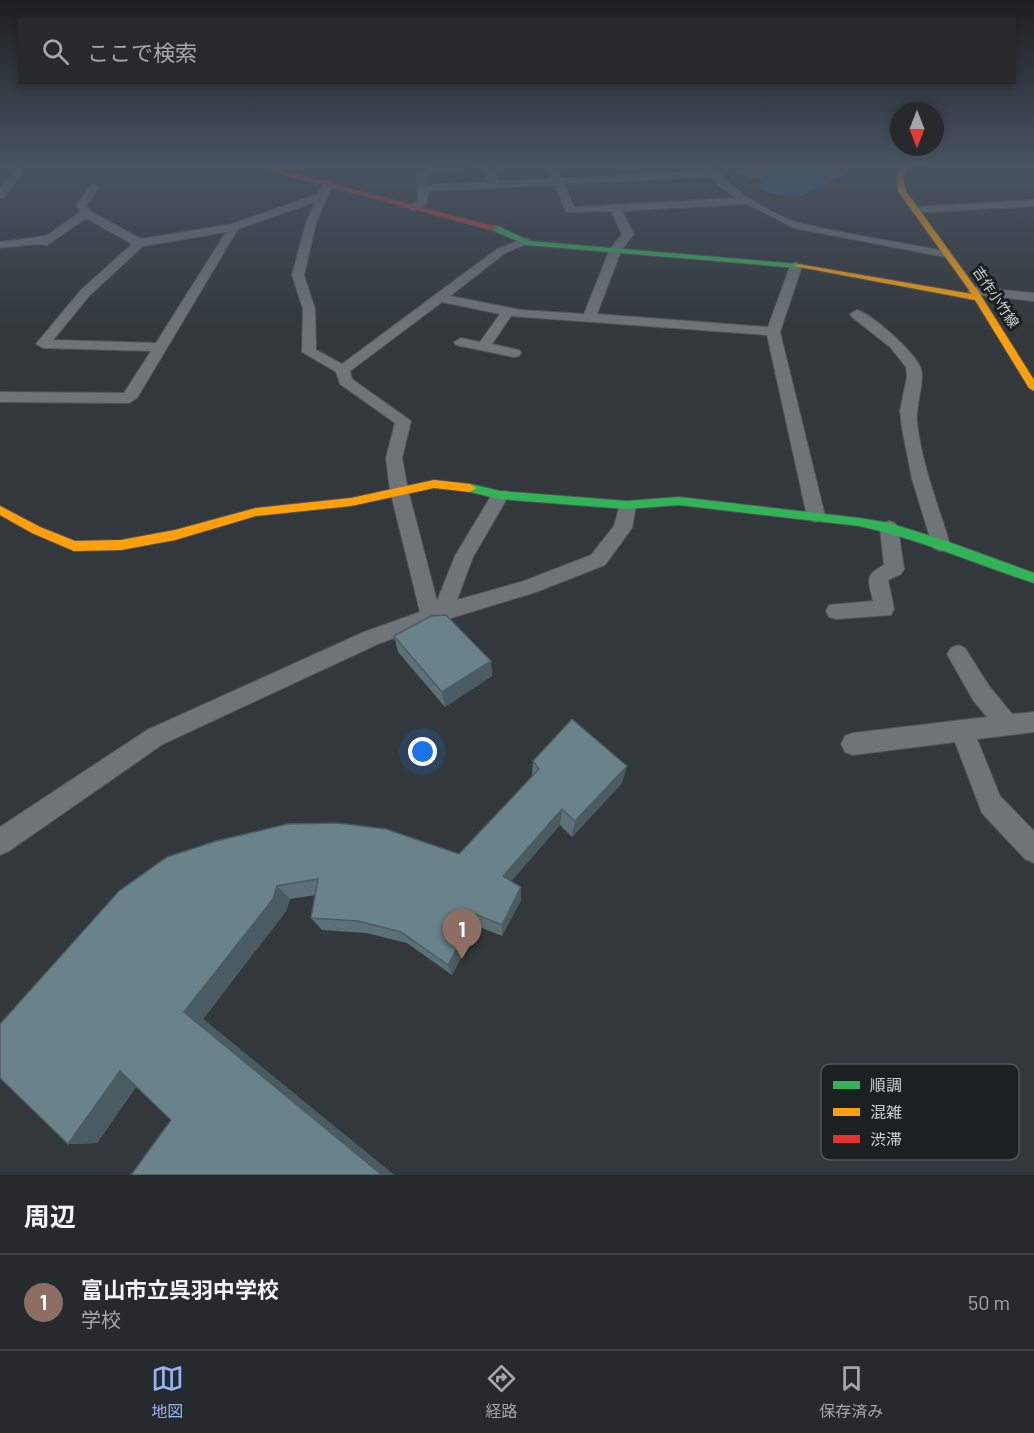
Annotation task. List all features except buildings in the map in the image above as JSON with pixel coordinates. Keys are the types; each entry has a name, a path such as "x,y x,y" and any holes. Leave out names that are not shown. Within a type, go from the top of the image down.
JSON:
{"street":[{"path":"0,244 45,241 75,221"},
{"path":"100,221 139,243"},
{"path":"161,347 43,344 85,293 139,243 234,227 252,221"},
{"path":"311,221 298,275 309,309 309,352 343,370"},
{"path":"466,221 495,228 525,241 615,252 796,266 976,295 1034,297"},
{"path":"589,317 615,252 628,234 621,221"},
{"path":"788,221 798,226 945,254"},
{"name":"吉作小竹線","path":"922,221 976,295 1034,388"},
{"path":"0,397 129,398 234,227"},
{"path":"343,370 501,251 525,241"},
{"path":"796,266 773,332 816,516"},
{"path":"438,297 507,312 666,322 773,332"},
{"path":"484,346 507,312"},
{"path":"857,314 906,354 914,369 908,407 910,442 941,544"},
{"path":"461,342 514,353"},
{"path":"343,370 345,381 403,421 394,458 399,490 437,614"},
{"path":"0,510 36,530 74,546 121,546 175,535 256,512 351,502 434,484 459,485 500,495 627,506 679,501 816,516 889,528 941,544 1034,578"},
{"path":"437,614 464,556 500,495"},
{"path":"0,842 155,737 370,638 437,614 529,586 598,560 623,528 627,506"},
{"path":"836,611 884,609 878,577 894,569 889,528"},
{"path":"958,654 981,693 1007,725"},
{"path":"853,744 1034,722"},
{"path":"962,730 991,804 1034,850"}],"traffic: fast":[{"path":"495,228 527,243 798,266"},
{"path":"470,488 500,495 627,505 679,501 859,522 889,528 941,544 1034,578"}],"traffic: slow":[{"path":"923,221 974,291 1034,388"},
{"path":"798,266 978,298"},
{"path":"0,510 36,530 74,546 121,545 175,535 256,512 351,502 434,484 470,488"}],"traffic: jam":[{"path":"467,221 495,228"}],"place":[{"name":"富山市立呉羽中学校","path":"462,959"}]}
